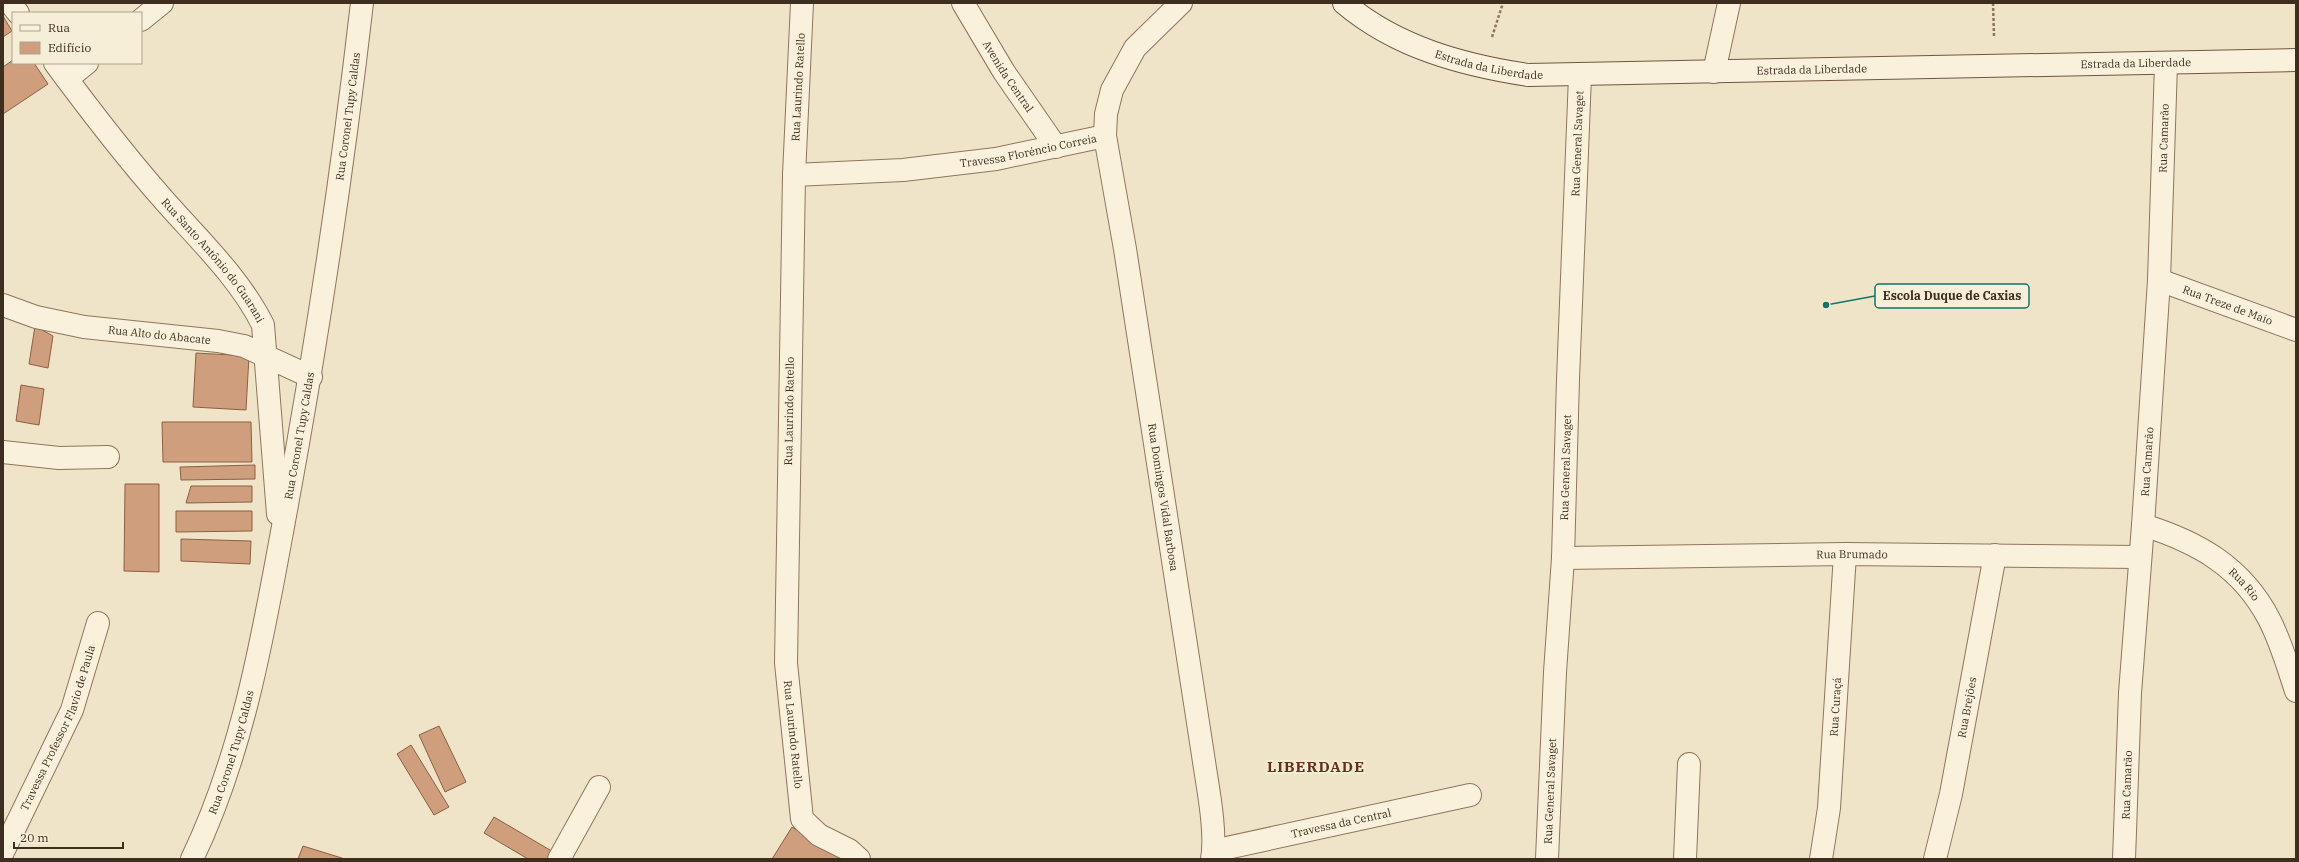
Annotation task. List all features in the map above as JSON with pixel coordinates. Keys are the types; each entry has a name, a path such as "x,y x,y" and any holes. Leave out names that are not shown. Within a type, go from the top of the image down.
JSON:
{"street":[{"path":"10,3 17,12"},
{"path":"142,19 162,3"},
{"name":"Rua Coronel Tupy Caldas","path":"192,859 208,825 239,734 260,650 311,377 349,112 362,3"},
{"name":"Rua Laurindo Ratello","path":"802,3 794,175 786,663 802,819 819,835 849,850 859,859"},
{"name":"Avenida Central","path":"963,3 1004,72 1056,146"},
{"name":"Travessa Floréncio Correia","path":"794,175 903,170 1003,158 1105,136 1106,114 1112,90 1135,48 1181,3"},
{"name":"Estrada da Liberdade","path":"1344,3 1390,34 1435,55 1482,68 1528,75 1580,76 1994,65 2166,64 2296,60"},
{"path":"1714,72 1729,3"},
{"path":"61,71 83,64"},
{"name":"Rua Camarão","path":"2124,859 2130,693 2143,525 2159,280 2166,64"},
{"name":"Rua Santo Antônio do Guarani","path":"61,71 157,192 235,281 252,304 263,325 280,543"},
{"name":"Rua General Savaget","path":"1547,859 1555,672 1563,558 1568,379 1580,76"},
{"name":"Rua Domingos Vidal Barbosa","path":"1105,136 1125,249 1203,755 1210,806 1212,855"},
{"name":"Rua Treze de Maio","path":"2159,280 2296,330"},
{"name":"Rua Alto do Abacate","path":"3,305 36,318 84,327 218,341 244,346 266,358 311,377"},
{"path":"3,452 59,458 108,458"},
{"name":"Rua Rio","path":"2143,525 2169,533 2211,553 2249,588 2269,619 2296,691"},
{"name":"Rua Brumado","path":"1563,558 1844,554 2140,557"},
{"name":"Rua Curaçá","path":"1821,859 1829,808 1844,554"},
{"name":"Rua Brejões","path":"1935,859 1951,794 1995,555"},
{"name":"Travessa Professor Flavio de Paula","path":"3,852 72,710 98,623"},
{"path":"1685,859 1689,764"},
{"path":"559,859 599,788"},
{"name":"Travessa da Central","path":"1212,855 1470,795"}],"building":[{"path":"3,16 12,31 3,37"},
{"path":"12,61 12,64 35,64 48,84 3,114 3,67"},
{"path":"35,326 53,336 48,368 29,364"},
{"path":"196,353 249,356 246,410 193,407"},
{"path":"21,385 44,389 39,425 16,421"},
{"path":"162,422 251,422 252,462 163,462"},
{"path":"255,465 255,479 181,480 180,467"},
{"path":"125,484 159,484 159,572 124,571"},
{"path":"191,486 252,486 252,502 186,503"},
{"path":"176,511 252,511 252,531 176,532"},
{"path":"181,539 251,541 250,564 181,561"},
{"path":"439,726 466,782 445,792 419,735"},
{"path":"411,745 449,807 434,815 397,754"},
{"path":"494,817 555,853 551,859 528,859 484,833"},
{"path":"792,827 839,857 837,859 772,859"},
{"path":"303,846 345,859 298,859"}],"place":[{"name":"Escola Duque de Caxias","path":"1826,305"}],"district":[{"name":"LIBERDADE","path":"1316,766"}]}
